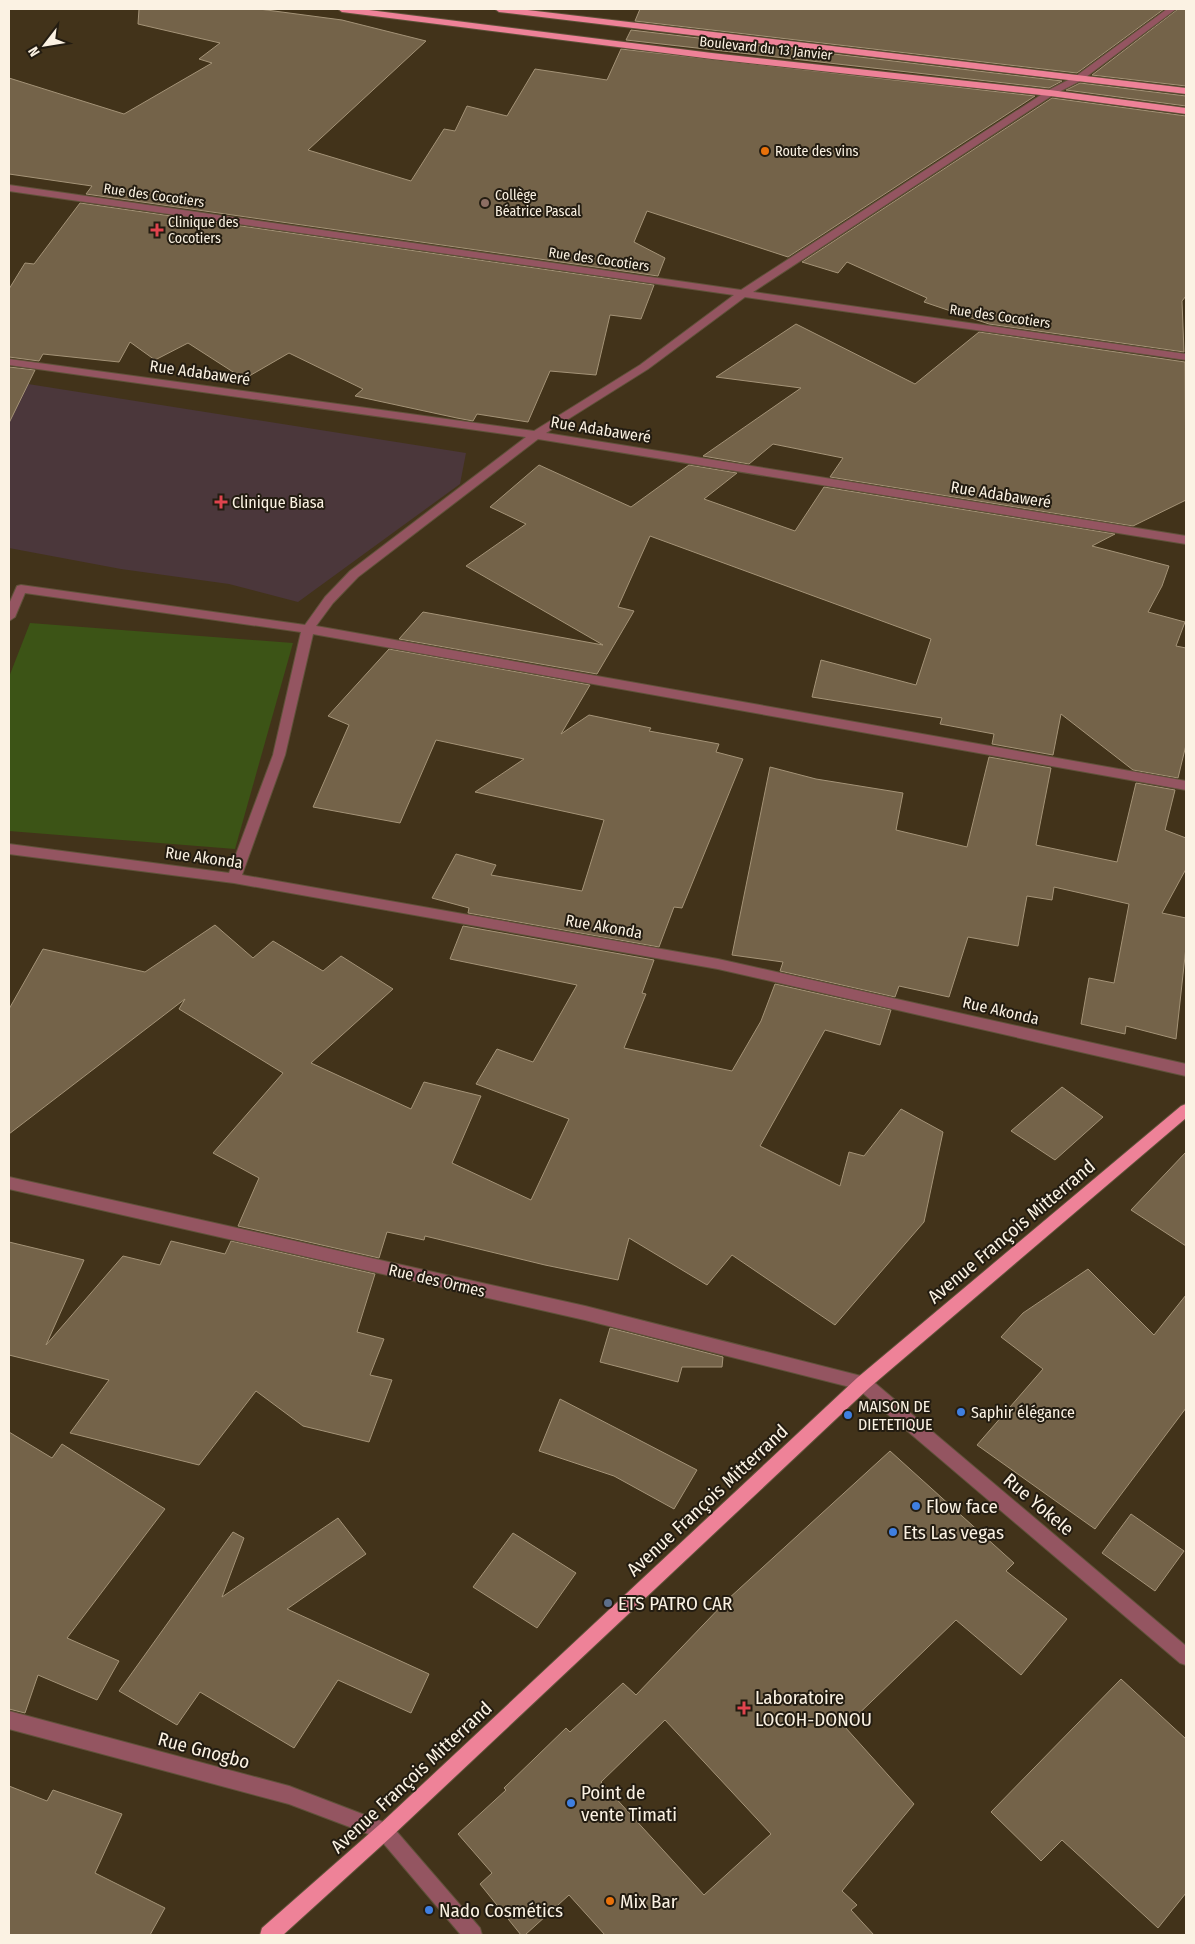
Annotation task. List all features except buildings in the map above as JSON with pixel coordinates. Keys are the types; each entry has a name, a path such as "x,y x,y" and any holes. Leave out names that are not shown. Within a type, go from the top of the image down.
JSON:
{"highway":[{"name":"Boulevard du 13 Janvier","path":"342,9 712,56 1050,93 1186,111"},
{"name":"Boulevard du 13 Janvier","path":"499,9 1186,91"},
{"name":"Avenue François Mitterrand","path":"269,1935 385,1831 863,1383 1186,1110"}],"street":[{"path":"234,878 279,755 308,629 322,606 336,590 354,574 536,435 644,367 744,293 1050,93 1079,78 1172,9"},
{"name":"Rue des Cocotiers","path":"9,188 1186,357"},
{"name":"Rue Adabaweré","path":"9,362 536,435 1186,540"},
{"path":"9,617 15,587 308,629 1186,786"},
{"name":"Rue Akonda","path":"9,849 234,878 718,964 1186,1070"},
{"name":"Rue des Ormes","path":"9,1183 585,1313 863,1383"},
{"name":"Rue Yokele","path":"863,1383 1186,1657"},
{"name":"Rue Gnogbo","path":"9,1720 288,1795 385,1831"},
{"path":"385,1831 473,1935"}],"shaded area":[{"name":"Clinique Biasa","path":"9,381 466,453 460,484 298,602 229,584 121,569 9,548"}],"green space":[{"path":"30,623 293,643 235,849 9,831 9,677"}],"place":[{"name":"Route des vins","path":"765,151"},
{"name":"Collège Béatrice Pascal","path":"485,203"},
{"name":"Clinique des Cocotiers","path":"157,230"},
{"name":"Clinique Biasa","path":"221,502"},
{"name":"Saphir élégance","path":"961,1412"},
{"name":"MAISON DE DIETETIQUE","path":"848,1415"},
{"name":"Flow face","path":"916,1506"},
{"name":"Ets Las vegas","path":"893,1532"},
{"name":"ETS PATRO CAR","path":"608,1603"},
{"name":"Laboratoire LOCOH-DONOU","path":"744,1708"},
{"name":"Point de vente Timati","path":"571,1803"},
{"name":"Mix Bar","path":"610,1901"},
{"name":"Nado Cosmétics","path":"429,1910"}]}
